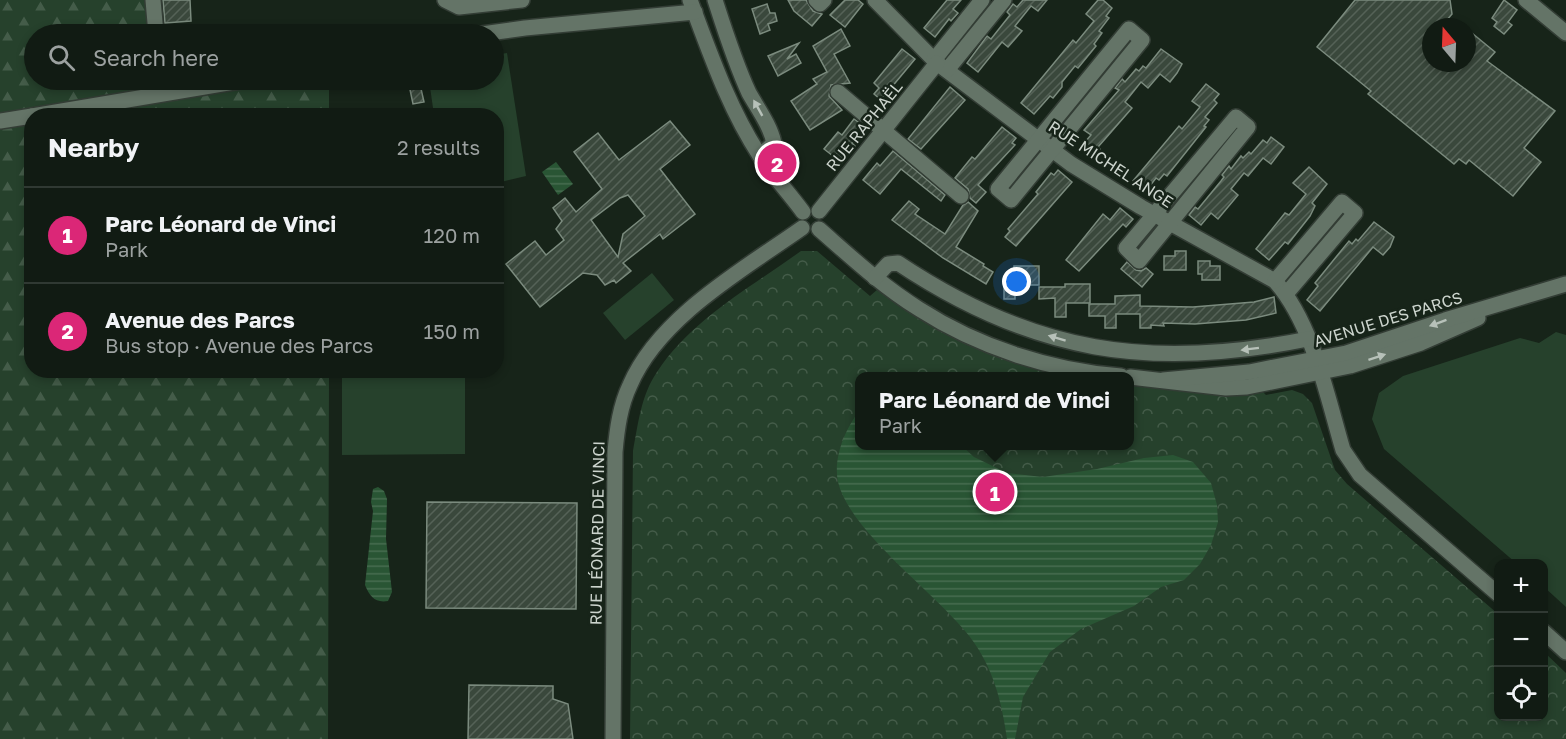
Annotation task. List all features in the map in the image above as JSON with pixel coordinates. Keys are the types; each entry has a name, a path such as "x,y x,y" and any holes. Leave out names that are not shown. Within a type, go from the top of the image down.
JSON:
{"street":[{"path":"153,0 155,24"},
{"path":"445,0 459,7 522,0"},
{"path":"715,0 729,45 749,92 772,134 774,143 760,156"},
{"path":"816,0 820,4 824,0"},
{"name":"RUE MICHEL ANGE","path":"875,0 939,64 1052,150 1154,214 1275,281 1286,294 1308,339 1317,365"},
{"name":"RUE RAPHAËL","path":"939,64 982,0"},
{"name":"RUE RAPHAËL","path":"819,211 939,64 1004,0"},
{"path":"1526,0 1566,33"},
{"path":"504,31 692,6 710,56 741,124 760,156 803,212"},
{"path":"1129,29 1143,40 1011,200 998,189 1039,140 1129,29"},
{"path":"68,108 148,90"},
{"path":"838,92 961,196"},
{"path":"0,121 24,117"},
{"path":"1236,117 1248,127 1170,223 1139,261 1126,248 1236,117"},
{"path":"1275,281 1342,202 1355,213 1286,294"},
{"path":"810,208 819,211 823,220 819,229 811,232 802,228 799,220 803,212 810,208"},
{"name":"RUE LÉONARD DE VINCI","path":"613,739 615,452 622,405 630,384 653,347 670,328 739,272 802,228"},
{"path":"819,229 874,278 920,310 976,339 1044,363 1097,372"},
{"path":"874,278 888,264 898,263 948,295 1010,324 1071,342 1126,352 1210,354 1308,339"},
{"name":"AVENUE DES PARCS","path":"1134,377 1226,388 1247,387 1445,320 1566,284"},
{"path":"1317,365 1349,463 1494,591"},
{"path":"1548,636 1566,652"}],"green space":[{"path":"0,0 145,0 146,24 24,24 24,90 152,90 153,102 223,90 329,90 329,108 24,108 24,378 329,378 328,739 0,739"},
{"path":"504,53 507,53 526,176 504,181 504,108 433,108 430,90 504,90"},
{"path":"801,251 817,251 870,296 878,289 1072,372 855,372 855,450 1134,450 1134,384 1260,389 1266,395 1292,390 1303,394 1312,403 1335,470 1347,484 1494,611 1494,721 1548,721 1548,656 1566,673 1566,739 630,739 633,451 647,390 671,353 704,320"},
{"path":"652,273 674,300 625,340 603,313"},
{"path":"1556,332 1566,335 1566,607 1548,591 1548,559 1511,559 1384,449 1372,419 1379,393 1403,376 1520,338 1539,343"},
{"path":"342,378 465,378 465,454 342,455"}],"shaded area":[{"path":"556,162 573,184 558,195 542,172"},
{"path":"855,418 855,450 966,450 974,457 1007,473 1043,477 1097,469 1144,458 1173,455 1193,462 1211,483 1217,505 1218,522 1211,545 1200,564 1184,580 1161,587 1134,606 1081,629 1050,652 1023,697 1015,739 1007,739 995,685 978,648 956,620 877,542 846,501 838,482 837,463"},
{"path":"378,487 384,491 387,499 386,539 392,592 388,601 374,598 365,585 373,511 371,502 373,489"}],"building":[{"path":"163,0 190,0 191,21 165,23"},
{"path":"788,0 806,0 813,11 822,14 812,26 794,11"},
{"path":"845,0 858,0 863,4 845,27 830,15"},
{"path":"947,0 961,0 953,9 958,13 951,21 949,19 935,37 924,28"},
{"path":"1023,0 1047,0 1038,11 1031,6 1015,26 1022,31 1008,47 1002,42 978,72 967,63 987,36 991,39 1010,15 1007,12 1013,4 1017,7"},
{"path":"1098,0 1103,0 1112,8 1106,16 1109,18 1099,31 1102,33 1094,44 1096,46 1078,68 1075,66 1053,98 1050,96 1034,114 1021,103 1073,40 1076,43 1094,21 1086,14"},
{"path":"1355,0 1450,0 1452,14 1449,18 1422,18 1422,72 1476,72 1476,36 1495,52 1487,61 1555,111 1524,148 1541,162 1513,196 1469,160 1466,164 1459,159 1454,164 1368,94 1371,91 1317,47"},
{"path":"1504,0 1517,10 1508,22 1512,25 1504,34 1494,26 1497,22 1492,18"},
{"path":"767,4 770,13 775,13 777,21 768,24 770,30 760,34 752,9"},
{"path":"841,29 850,46 834,54 850,83 831,85 829,96 842,110 810,130 791,101 817,84 813,79 827,72 813,46"},
{"path":"799,43 787,59 796,54 801,63 778,76 768,56"},
{"path":"902,49 915,59 881,100 874,94 879,88 874,83"},
{"path":"1161,49 1182,64 1177,73 1170,82 1160,74 1148,88 1141,82 1125,102 1132,108 1098,147 1100,149 1092,158 1080,148 1091,135 1084,130 1119,90 1115,88 1122,79 1125,82 1136,69 1139,71 1143,66 1146,68"},
{"path":"1206,84 1219,94 1214,100 1217,103 1205,117 1209,120 1204,126 1206,127 1167,176 1164,174 1159,180 1156,178 1146,191 1133,181 1179,126 1182,129 1200,107 1192,101"},
{"path":"950,87 965,100 921,149 908,139"},
{"path":"410,90 421,90 424,102 413,104"},
{"path":"854,119 865,127 852,143 855,146 842,163 824,149 838,132 842,135"},
{"path":"670,121 690,145 660,169 695,214 663,239 660,234 623,263 631,271 616,283 614,280 605,285 597,275 583,273 540,307 506,264 535,241 546,255 564,240 556,229 562,221 553,208 565,198 576,212 602,189 574,152 598,133 619,160","holes":["628,195 645,216 623,234 618,257 591,220 620,198"]},
{"path":"1002,127 1016,138 1012,143 1015,145 978,185 986,192 976,203 970,198 968,189 955,178 972,157 975,159"},
{"path":"1271,137 1284,147 1271,164 1263,158 1248,176 1244,173 1231,189 1238,195 1218,219 1211,213 1201,225 1189,215 1195,207 1198,209 1221,181 1224,177 1222,175 1229,166 1231,169 1241,156 1243,158 1249,152 1251,154 1263,140 1267,143"},
{"path":"893,151 945,195 941,201 901,169 880,194 863,180 877,163 880,166"},
{"path":"1309,167 1327,184 1312,203 1315,206 1310,216 1288,244 1285,242 1269,260 1256,249 1285,213 1289,215 1306,194 1293,183"},
{"path":"1058,170 1072,182 1016,246 1005,237 1010,231 1008,229 1038,194 1036,192 1051,173 1054,175"},
{"path":"909,201 919,209 915,214 945,234 963,205 968,202 978,211 956,247 993,272 986,284 943,258 892,220"},
{"path":"1120,208 1133,219 1126,227 1123,224 1079,271 1066,260 1103,214 1110,220"},
{"path":"1374,222 1394,237 1390,247 1383,255 1373,247 1320,311 1307,300 1318,286 1315,283 1349,241 1352,244 1356,239 1358,241"},
{"path":"1175,251 1186,251 1186,270 1164,270 1164,256 1175,256"},
{"path":"1198,261 1210,261 1210,266 1220,266 1220,280 1202,280 1202,274 1198,274"},
{"path":"1127,262 1136,270 1141,271 1146,268 1153,274 1142,287 1121,269"},
{"path":"1014,266 1039,266 1039,285 1015,285 1015,299 1004,299 1004,277 1014,277"},
{"path":"1065,284 1090,284 1090,303 1066,303 1066,317 1055,317 1055,298 1039,299 1039,287 1065,287"},
{"path":"1140,295 1140,306 1193,307 1254,302 1274,297 1276,313 1246,320 1195,324 1163,323 1164,326 1151,325 1151,328 1140,328 1140,314 1116,314 1116,328 1105,328 1105,316 1089,316 1089,304 1115,304 1115,296"},
{"path":"427,502 577,503 576,609 426,608"},
{"path":"469,685 553,686 553,699 568,704 573,739 468,739"}],"place":[{"name":"Avenue des Parcs","path":"777,163"},
{"name":"Parc Léonard de Vinci","path":"995,492"}]}
